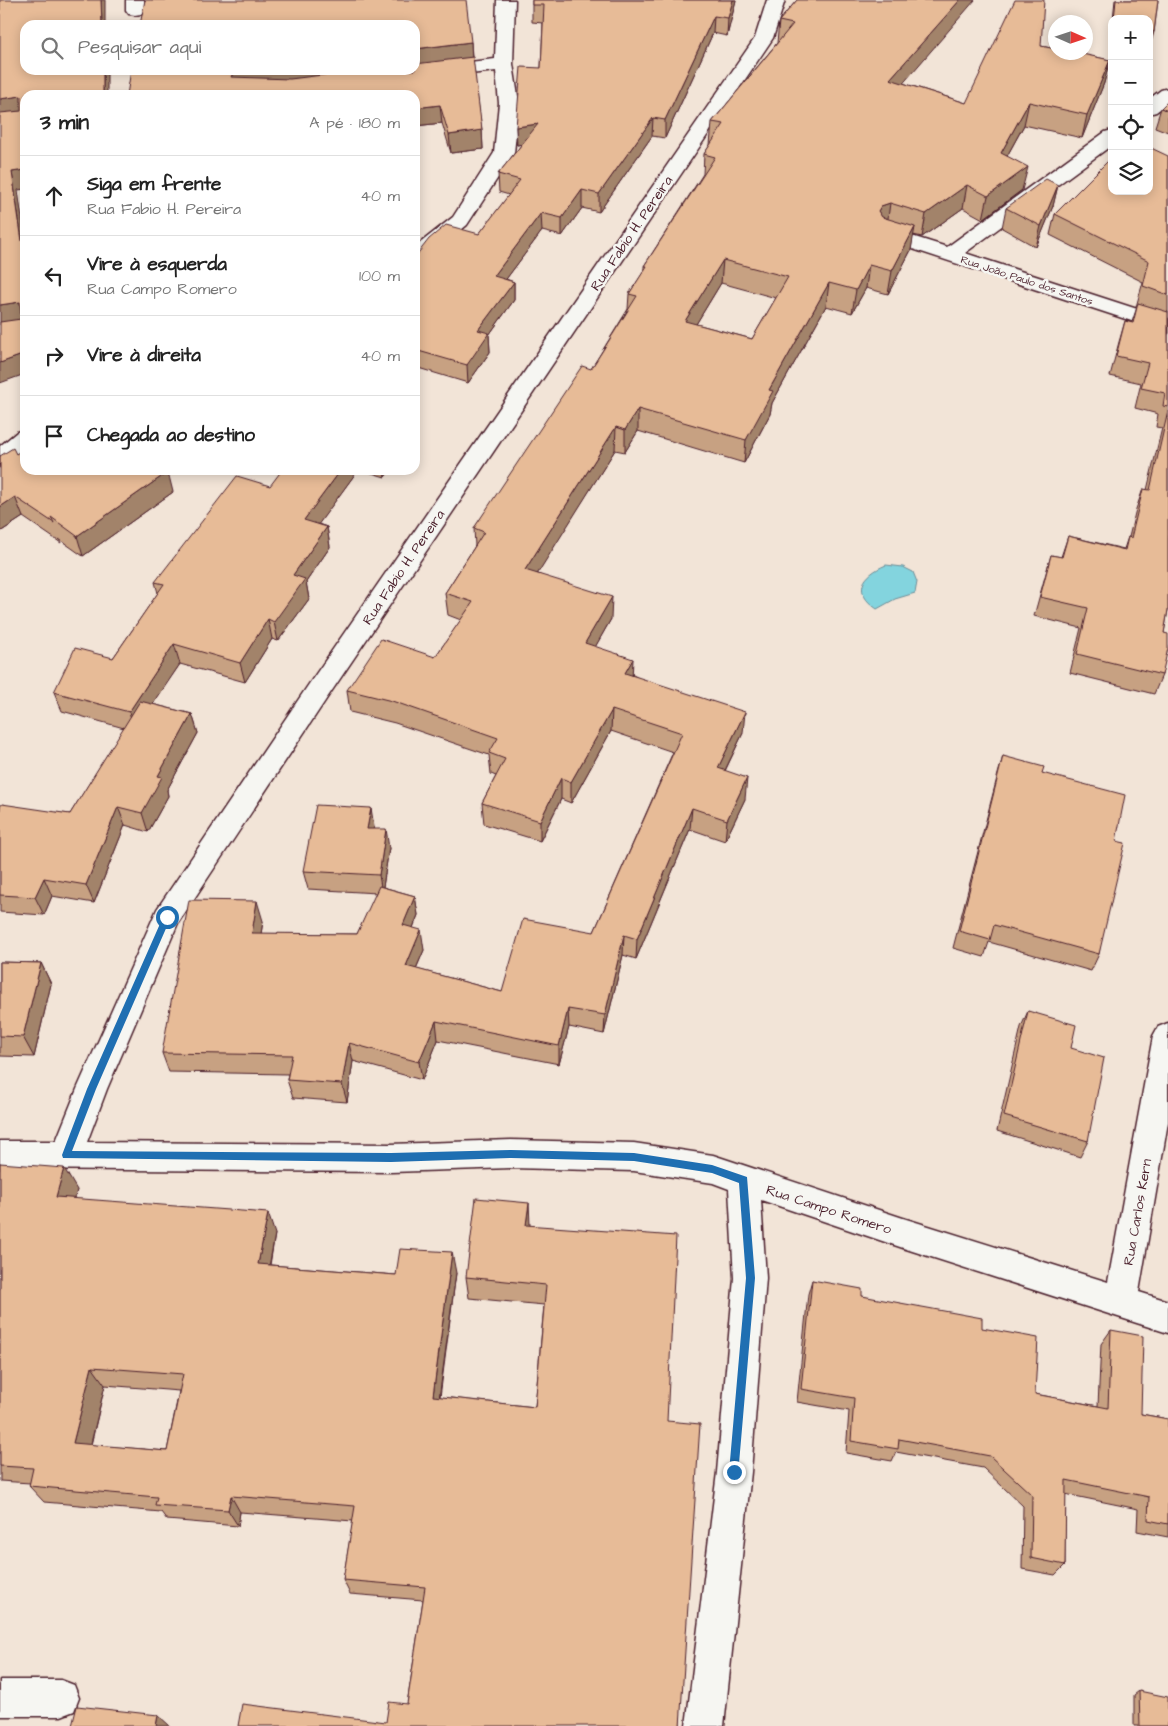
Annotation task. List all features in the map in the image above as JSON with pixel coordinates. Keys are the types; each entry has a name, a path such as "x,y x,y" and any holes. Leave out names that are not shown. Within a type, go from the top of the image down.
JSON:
{"street":[{"path":"420,253 460,221 504,153 509,103 504,64 506,0"},
{"name":"Rua Fabio H. Pereira","path":"66,1155 92,1089 167,917 318,691 764,38 776,0"},
{"path":"420,74 504,64"},
{"path":"1153,105 1168,94"},
{"path":"949,255 1108,139"},
{"name":"Rua João Paulo dos Santos","path":"886,234 1168,326"},
{"path":"0,459 20,441"},
{"name":"Rua Carlos Kern","path":"1121,1301 1168,1036"},
{"name":"Rua Campo Romero","path":"0,1155 391,1158 511,1154 634,1157 712,1169 903,1233 1168,1317"},
{"path":"706,1726 734,1472 750,1278 744,1180"},
{"path":"0,1698 61,1698"}],"water":[{"path":"886,565 903,567 913,572 917,582 915,593 895,599 877,609 864,596 863,584 871,574"}],"building":[{"path":"0,0 101,0 102,20 20,20 20,75 103,75 103,90 20,90 20,96 0,99"},
{"path":"145,0 466,0 471,42 420,48 420,20 141,20"},
{"path":"532,0 733,0 728,18 714,16 665,120 653,118 599,194 582,190 562,218 541,213 494,276 514,282 478,330 489,333 467,365 420,351 420,251 429,239 446,225 479,234 520,180 498,174 538,124 516,127 521,67 541,68 544,5 532,5"},
{"path":"797,0 960,0 890,79 966,103 1015,0 1044,0 1041,46 1048,47 1048,60 1093,60 1093,56 1108,60 1108,65 1087,115 1029,102 1001,153 1028,167 988,196 967,185 926,214 890,203 881,206 878,211 882,217 915,227 892,271 869,265 856,290 829,283 769,390 773,391 746,440 638,409 625,430 616,427 525,570 612,597 585,643 633,659 625,673 745,712 718,768 747,778 727,820 692,808 637,939 624,935 605,1015 568,1009 559,1046 436,1021 419,1062 349,1043 342,1084 287,1080 292,1055 162,1053 189,900 257,901 252,933 357,934 379,886 415,896 403,925 421,930 406,966 502,992 523,919 594,932 682,733 612,710 571,782 561,778 540,821 482,803 505,759 489,753 498,738 392,701 347,690 381,639 435,657 473,602 445,593 484,532 474,528 582,366 591,369 637,296 629,294 647,266 644,266 715,157 704,154 724,124 712,122 793,24 779,21","holes":["723,260 788,277 752,339 685,321"]},
{"path":"1116,0 1158,0 1154,32 1153,15 1114,15"},
{"path":"473,57 482,130 449,135 440,105 420,107 420,90 128,90 130,75 232,75 231,77 290,79 322,75 420,75 420,63"},
{"path":"1168,101 1168,111 1161,108"},
{"path":"20,111 20,171 12,172 20,227 20,302 0,305 0,113"},
{"path":"1153,149 1168,156 1168,295 1143,286 1149,261 1055,214 1108,161 1108,195 1153,195"},
{"path":"1046,179 1058,185 1041,226 1006,208"},
{"path":"1138,303 1168,312 1168,407 1163,406 1165,393 1141,388 1148,363 1116,356 1125,321 1133,323"},
{"path":"20,319 20,356 0,363 0,322"},
{"path":"1168,411 1168,610 1164,633 1168,634 1168,648 1162,675 1077,654 1088,608 1040,597 1051,555 1062,557 1068,536 1125,550 1128,537 1131,538 1143,489 1150,490"},
{"path":"13,448 16,454 20,451 20,475 164,475 77,536 51,517 54,523 15,497 0,507 0,456"},
{"path":"278,475 337,475 304,520 327,527 293,575 305,579 274,622 268,619 240,663 174,644 129,712 54,692 75,648 113,658 164,584 155,582 237,476 270,486"},
{"path":"140,701 192,714 158,776 162,777 142,813 118,807 86,885 44,878 35,897 0,895 0,807 2,804 70,814"},
{"path":"1003,756 1044,767 1042,773 1125,795 1116,841 1125,843 1099,954 994,925 990,940 959,931"},
{"path":"316,805 371,808 367,829 386,829 379,875 303,871"},
{"path":"0,962 41,963 23,1037 0,1036"},
{"path":"1028,1011 1076,1025 1071,1048 1104,1058 1088,1141 1004,1116"},
{"path":"0,1163 64,1168 56,1197 268,1213 258,1264 396,1275 400,1249 452,1252 433,1396 535,1407 546,1285 466,1277 476,1198 529,1203 526,1225 676,1236 667,1421 700,1424 680,1726 238,1726 242,1704 386,1722 389,1702 407,1704 425,1587 343,1580 355,1506 231,1496 228,1510 155,1505 157,1497 29,1486 33,1468 0,1466","holes":["92,1367 183,1374 167,1451 73,1443"]},
{"path":"812,1280 862,1289 862,1296 982,1318 982,1328 1038,1338 1035,1394 1108,1408 1111,1330 1143,1336 1141,1414 1168,1419 1168,1524 1148,1520 1149,1497 1066,1480 1065,1565 1031,1558 1032,1495 990,1456 899,1439 898,1449 851,1441 854,1398 801,1389"},
{"path":"1139,1691 1168,1697 1168,1726 1140,1726"},
{"path":"77,1706 158,1715 156,1726 72,1726"}],"route":[{"path":"167,917 92,1089 66,1155 391,1158 511,1154 634,1157 712,1169 744,1180 750,1278 734,1472"}]}
